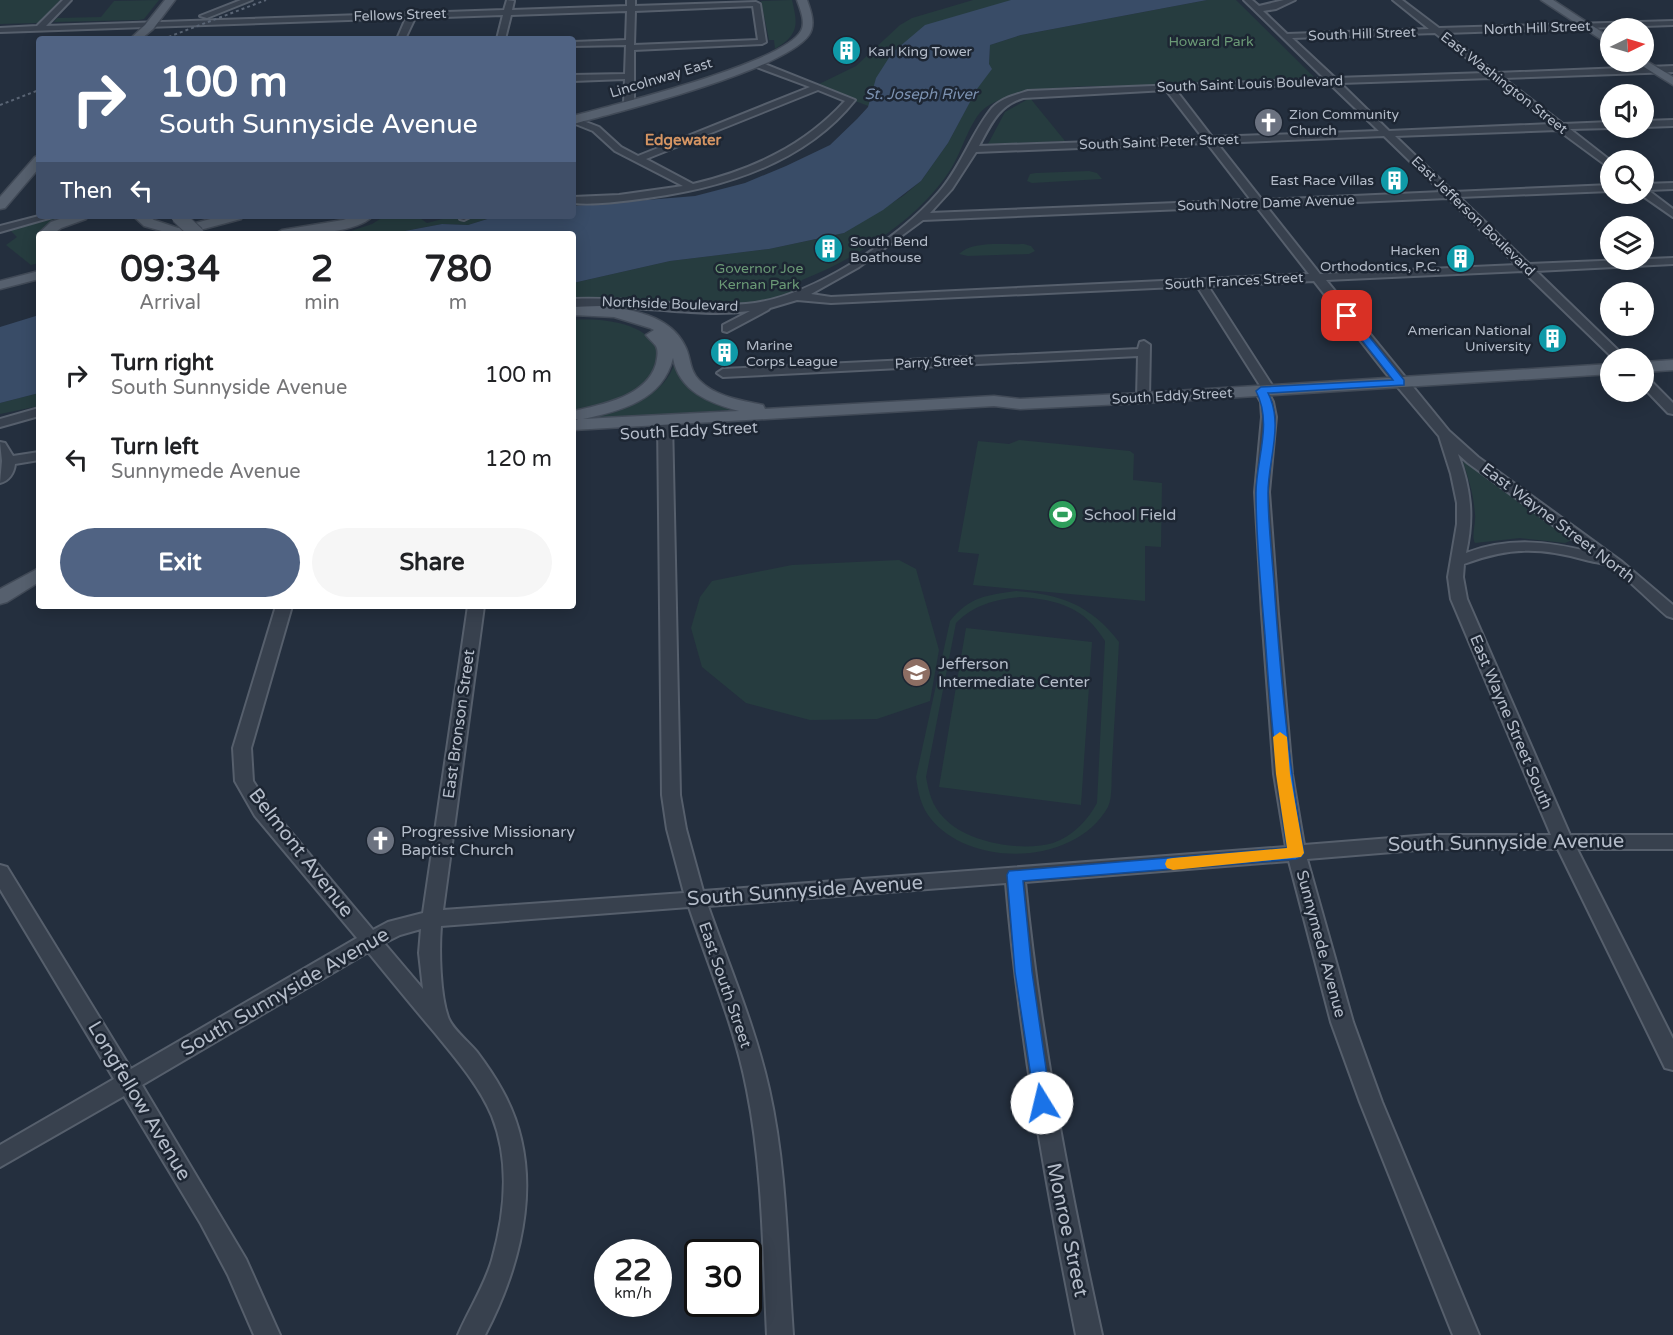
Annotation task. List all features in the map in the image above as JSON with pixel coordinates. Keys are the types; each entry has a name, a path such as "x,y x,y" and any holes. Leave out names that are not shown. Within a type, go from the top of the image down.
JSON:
{"main road":[{"path":"138,36 170,0"},
{"name":"Lincolnway East","path":"576,119 757,64 784,51 802,37 808,23 802,0"},
{"path":"1546,0 1600,36"},
{"path":"145,36 150,25"},
{"path":"1654,70 1673,82"},
{"path":"0,205 6,194 36,163"},
{"path":"49,231 56,225 73,219"},
{"path":"152,219 170,231"},
{"path":"181,219 194,231"},
{"path":"182,231 232,219"},
{"path":"198,231 235,219"},
{"path":"301,231 346,224 358,219"},
{"path":"324,231 359,225 370,219"},
{"path":"0,280 36,270"},
{"path":"0,286 36,276"},
{"path":"0,286 36,281"},
{"path":"576,311 619,314 657,326 677,344 687,376 702,390 740,406 803,413"},
{"path":"576,318 616,319 639,327 659,339 666,356 660,375 640,394 611,408 576,416"},
{"path":"1654,366 1673,365"},
{"name":"South Eddy Street","path":"576,437 803,413 994,401 1020,404 1143,398 1600,370"},
{"name":"South Eddy Street","path":"576,425 665,427 996,411 1020,404"},
{"path":"0,598 36,576"}],"street":[{"path":"40,27 67,0"},
{"path":"190,22 248,0"},
{"path":"502,36 510,0"},
{"path":"1253,4 1274,8 1291,0"},
{"name":"East Washington Street","path":"1397,0 1600,157"},
{"path":"629,103 631,4"},
{"name":"Fellows Street","path":"0,28 150,25 631,4 756,4 763,41 760,43 630,45"},
{"name":"East Jefferson Boulevard","path":"1253,4 1610,348"},
{"path":"402,36 412,15"},
{"name":"North Hill Street","path":"1437,31 1673,23"},
{"name":"South Hill Street","path":"1286,36 1437,31"},
{"path":"576,44 630,45"},
{"path":"576,200 642,196 694,188 735,175 793,149 829,124 851,100 757,64"},
{"name":"South Saint Louis Boulevard","path":"1654,70 1673,69"},
{"name":"South Saint Louis Boulevard","path":"1006,101 1028,94 1047,92 1601,72"},
{"path":"576,78 629,76"},
{"path":"638,159 819,87"},
{"path":"1168,87 1317,278 1444,434"},
{"name":"Northside Boulevard","path":"576,303 620,302 713,309 769,304 796,296 861,259 921,217 950,186 993,112 1006,101"},
{"path":"576,121 596,129 618,149 694,188"},
{"path":"1654,124 1673,123"},
{"name":"South Saint Peter Street","path":"973,149 1600,125"},
{"path":"1654,187 1673,186"},
{"name":"South Notre Dame Avenue","path":"921,217 1600,188"},
{"path":"1654,200 1673,214"},
{"path":"0,229 39,219"},
{"name":"South Frances Street","path":"796,296 831,300 1673,261"},
{"name":"Sunnymede Avenue","path":"1200,283 1265,390 1269,433 1262,492 1270,614 1283,774 1296,853 1342,1022 1371,1102 1466,1335"},
{"path":"727,328 755,315 769,304"},
{"name":"Parry Street","path":"723,373 1144,349 1143,398"},
{"path":"1654,391 1673,410"},
{"path":"0,423 36,413"},
{"name":"East South Street","path":"665,427 671,795 675,829 695,899 739,1021 758,1090 770,1172 780,1335"},
{"name":"East Wayne Street South","path":"1444,434 1459,478 1466,511 1456,562 1455,586 1459,599 1529,767 1673,1060"},
{"name":"East Wayne Street North","path":"1444,434 1473,460 1616,564 1673,613"},
{"path":"0,446 9,461 7,471 0,479"},
{"path":"9,461 36,456"},
{"path":"1456,562 1494,547 1516,545 1565,550 1616,564"},
{"name":"Belmont Avenue","path":"283,609 242,748 244,781 262,811 371,940 489,1086 506,1124 515,1189 508,1244 495,1288 471,1335"},
{"name":"East Bronson Street","path":"438,1022 430,962 432,919 476,609"},
{"name":"South Sunnyside Avenue","path":"0,1157 371,940 395,928 432,919 1447,841 1673,842"},
{"name":"Longfellow Avenue","path":"0,872 209,1216 237,1267 267,1335"},
{"name":"Monroe Street","path":"1015,875 1023,972 1045,1124 1089,1335"}],"green space":[{"path":"0,0 60,0 38,23 0,24"},
{"path":"159,0 144,19 54,22 57,18 101,17 114,1"},
{"path":"792,0 795,28 789,39 775,49 774,40 769,40 761,1"},
{"path":"973,0 1015,0 871,107 815,86 856,66 900,25 912,18"},
{"path":"1207,0 1236,0 1317,80 1212,81 1166,85 1069,87 1021,93 1001,99 980,113 952,167 924,203 906,219 844,261 802,280 795,290 775,300 720,306 625,300 576,300 576,282 670,261 769,249 844,233 903,196 921,181 948,143 977,88 989,64 990,45 1021,35"},
{"path":"1030,98 1065,141 988,144 1005,112"},
{"path":"1089,171 1097,173 1102,179 1032,183 1027,181 1030,174 1036,173"},
{"path":"52,219 67,219 45,231 36,231 36,264 31,265 6,245 17,237 10,230"},
{"path":"380,219 421,219 427,223 442,219 487,219 468,225 442,224 405,231 351,231"},
{"path":"1024,244 1031,246 1035,251 1029,254 968,256 959,254 981,245"},
{"path":"576,320 610,321 623,324 646,335 660,354 651,378 637,389 609,403 576,411"},
{"path":"675,361 681,373 741,409 588,420 588,418 627,406 652,393 670,374"},
{"path":"36,394 36,407 0,414 0,403"},
{"name":"School Field","path":"1019,440 1130,451 1134,454 1133,480 1162,483 1161,547 1145,546 1145,601 973,585 979,554 958,552 978,441 1009,444"},
{"path":"1463,462 1471,464 1572,540 1565,543 1520,538 1475,543 1473,537 1474,501"},
{"path":"899,560 916,569 939,650 930,701 877,719 810,720 746,703 702,667 691,628 700,597 712,581 792,565"},
{"path":"1016,591 1047,595 1074,604 1097,619 1119,642 1110,803 1093,826 1073,840 1049,849 1023,854 997,852 971,846 949,835 931,819 922,804 916,777 950,621 964,607 979,598","holes":["1020,597 1047,600 1069,607 1088,620 1105,641 1097,803 1079,827 1060,840 1040,846 1011,846 996,843 966,834 954,827 934,804 926,777 956,623 977,607 1002,599"]},
{"path":"966,628 1092,642 1081,805 939,787"}],"water":[{"name":"St. Joseph River","path":"1011,0 1207,0 1021,35 990,45 989,64 992,69 977,89 948,143 921,181 883,210 844,233 769,249 670,261 576,282 576,231 405,231 442,224 468,225 487,219 576,219 576,206 695,196 745,183 830,145 868,107 876,78 892,53 925,25"},
{"path":"36,316 36,394 0,403 0,327"}],"railway":[{"path":"171,36 266,0"},
{"path":"0,105 36,91"}],"slow traffic":[{"path":"1173,864 1296,853 1283,774 1280,737"}],"place":[{"name":"Karl King Tower","path":"847,51"},
{"name":"Zion Community Church","path":"1268,122"},
{"name":"East Race Villas","path":"1395,180"},
{"name":"South Bend Boathouse","path":"829,249"},
{"name":"Hacken Orthodontics, P.C.","path":"1461,258"},
{"name":"American National University","path":"1552,338"},
{"name":"Marine Corps League","path":"725,353"},
{"name":"School Field","path":"1063,515"},
{"name":"Jefferson Intermediate Center","path":"917,673"},
{"name":"Progressive Missionary Baptist Church","path":"380,841"}],"district":[{"name":"Edgewater","path":"683,140"}],"route":[{"path":"1042,1103 1023,972 1015,875 1296,853 1283,774 1270,614 1262,492 1269,417 1267,402 1261,391 1400,382 1347,316"}],"park label":[{"name":"Howard Park","path":"1211,41"},
{"name":"Governor Joe Kernan Park","path":"759,276"}]}
